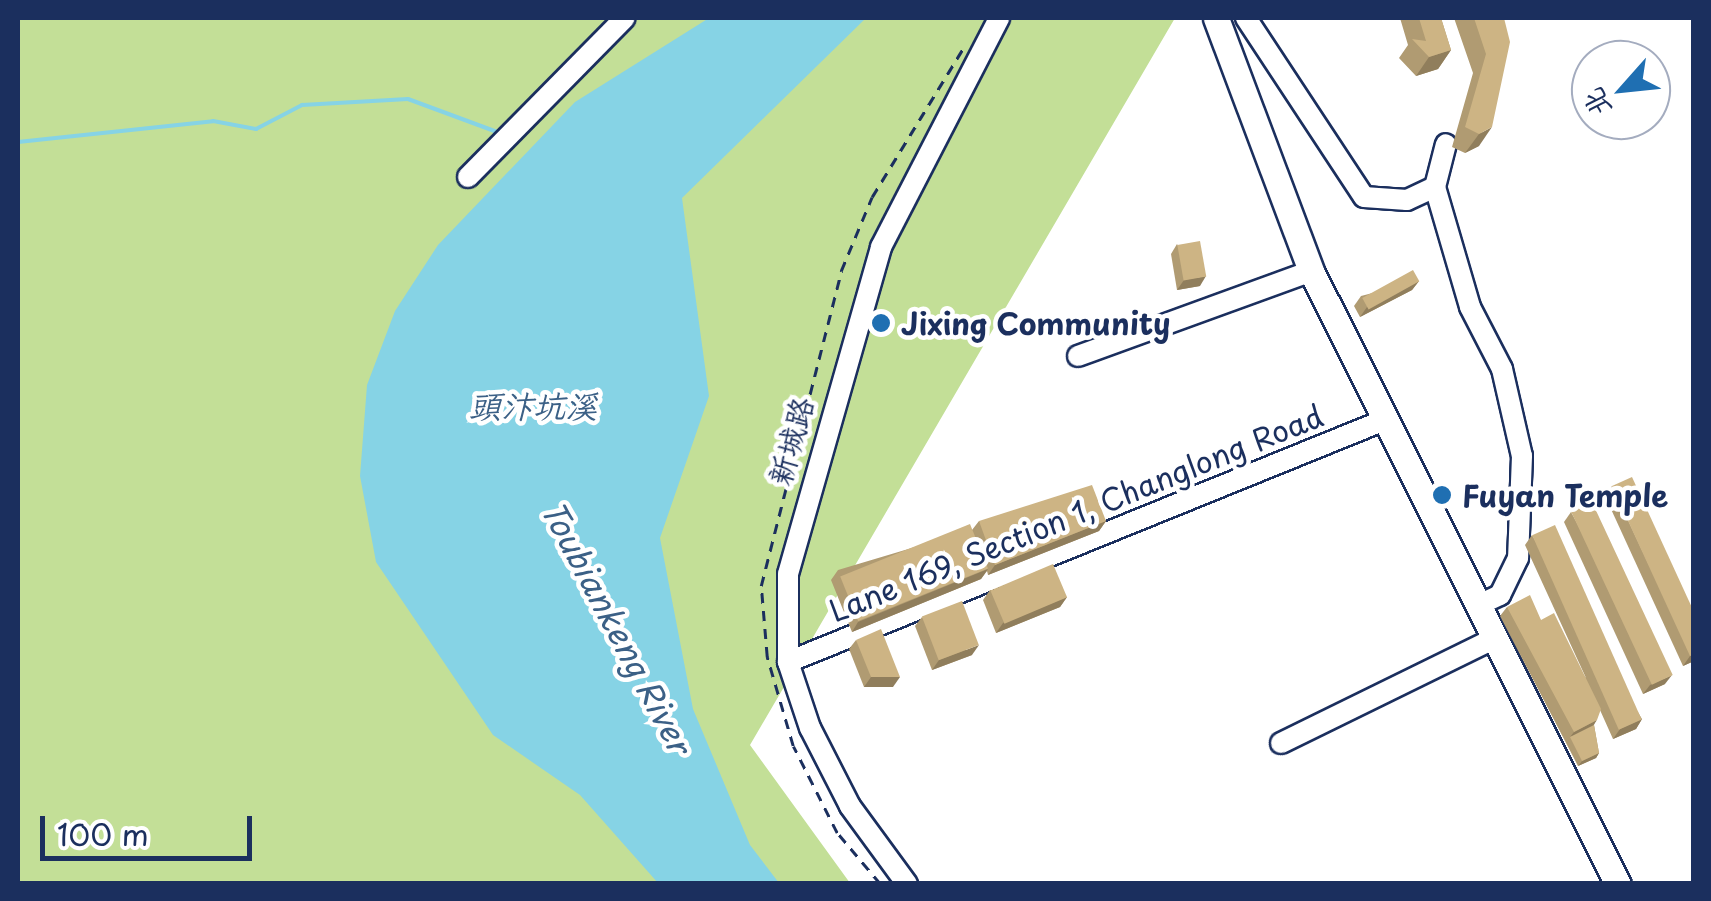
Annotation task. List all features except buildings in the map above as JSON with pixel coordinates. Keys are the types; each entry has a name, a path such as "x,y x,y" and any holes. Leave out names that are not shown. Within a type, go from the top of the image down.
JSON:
{"main road":[{"path":"1216,18 1311,271 1618,884"}],"street":[{"path":"468,177 625,18"},
{"name":"新城路","path":"907,884 850,806 788,662 794,540 864,291 904,193 999,18"},
{"path":"1246,18 1364,197 1407,200 1434,187"},
{"path":"1446,144 1434,187 1470,307 1502,368 1522,456 1518,558 1500,595 1476,606"},
{"path":"1078,356 1311,271"},
{"name":"Lane 169, Section 1, Changlong Road","path":"788,662 1386,419"},
{"path":"1281,743 1493,640"}],"green space":[{"path":"18,18 1175,18 750,745 850,883 18,883"}],"water":[{"name":"頭汴坑溪","path":"709,18 866,18 682,198 709,396 660,538 693,709 750,845 779,883 658,883 580,795 493,735 376,562 360,476 367,385 395,311 438,245 575,102"}],"waterway":[{"path":"18,142 213,121 256,129 302,105 408,99 500,133"}],"place":[{"name":"Jixing Community","path":"881,323"},
{"name":"Fuyan Temple","path":"1442,495"}],"water label":[{"name":"Toubiankeng River","path":"617,627"}]}
